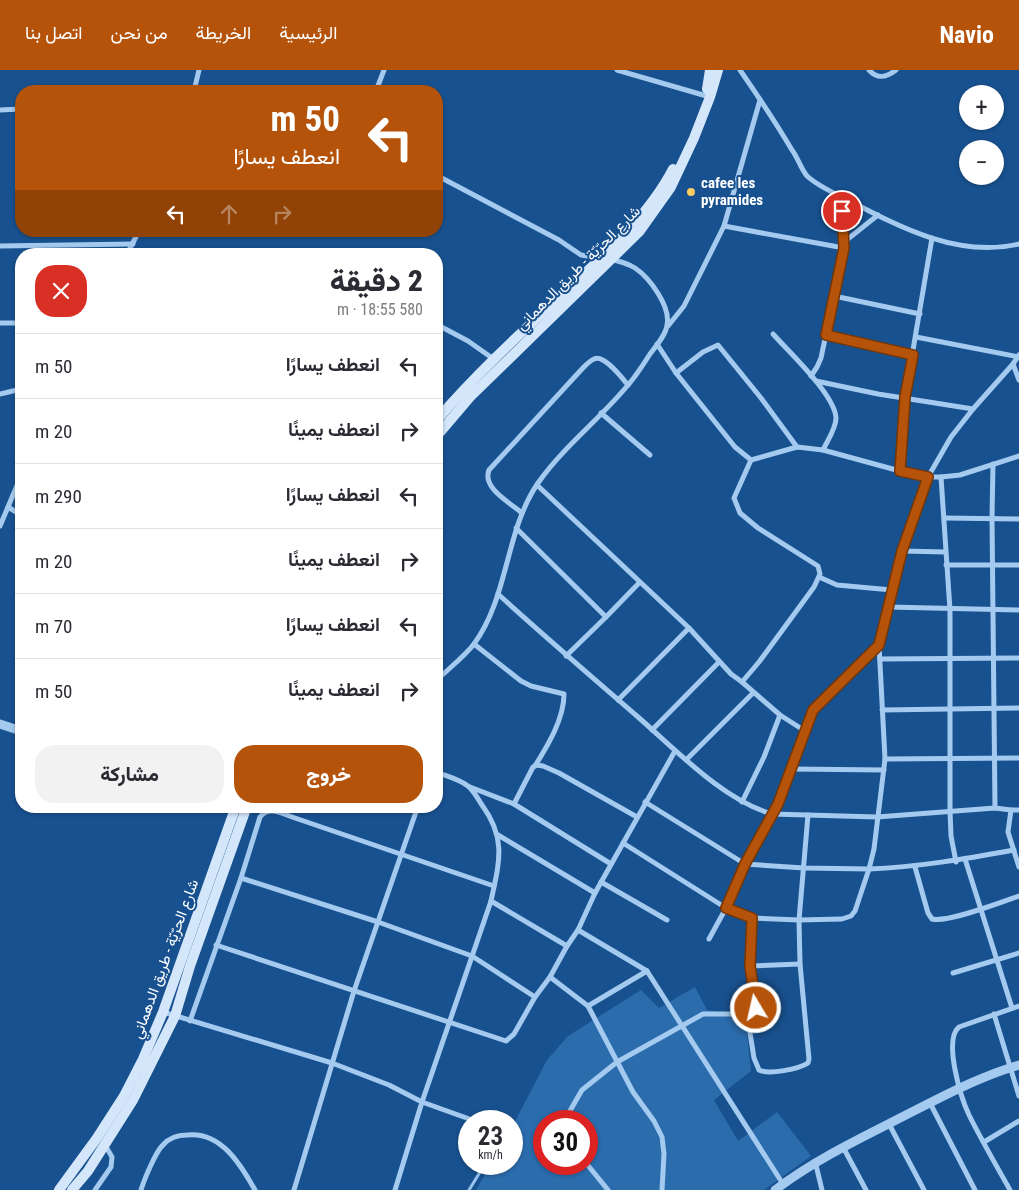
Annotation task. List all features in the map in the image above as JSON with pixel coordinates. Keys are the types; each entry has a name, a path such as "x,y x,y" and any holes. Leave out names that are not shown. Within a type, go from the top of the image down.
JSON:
{"main road":[{"name":"شارع الحرّيّة - طريق الدهماني","path":"707,97 710,70"},
{"name":"شارع الحرّيّة - طريق الدهماني","path":"443,429 470,397 606,258 661,190 688,138 718,70"},
{"name":"شارع الحرّيّة - طريق الدهماني","path":"443,413 495,360 606,258"},
{"name":"شارع الحرّيّة - طريق الدهماني","path":"59,1190 93,1145 124,1096 164,1012 237,813"},
{"name":"شارع الحرّيّة - طريق الدهماني","path":"72,1190 105,1144 133,1100 175,1016 237,813"}],"street":[{"path":"195,85 199,70"},
{"path":"378,85 384,70"},
{"path":"617,70 707,97"},
{"path":"740,70 808,176 822,187 878,216 932,238 972,247 991,248 1019,244"},
{"path":"869,70 877,76 884,77 896,70"},
{"path":"443,674 474,644 488,618 498,594 516,528 537,485 552,464 628,385 657,344 667,326 684,306 724,226 760,100"},
{"path":"0,110 15,109"},
{"path":"443,179 559,240 580,255 606,258 635,268 654,288 668,316 667,326"},
{"path":"810,376 821,358 844,245 841,196"},
{"path":"724,226 844,245 878,216"},
{"path":"131,248 136,237"},
{"path":"900,471 905,397 932,238"},
{"path":"0,246 133,244"},
{"path":"834,296 920,314"},
{"path":"0,323 15,323"},
{"path":"443,328 468,341 495,360"},
{"path":"773,334 816,381 833,404 836,417 833,430 823,450"},
{"path":"826,335 913,355"},
{"path":"623,843 726,908 752,918 842,919 851,916 855,911 872,859 885,759 879,645 902,551 928,477 951,437 973,408 1019,356 916,337"},
{"path":"657,344 676,372 735,447 751,460"},
{"path":"676,372 708,348 718,345 796,447"},
{"path":"522,513 490,485 487,475 489,470 581,370 594,359 598,358 607,362 628,385"},
{"path":"1013,364 1019,380"},
{"path":"816,381 878,394 973,408"},
{"path":"0,394 15,390"},
{"path":"601,413 650,455"},
{"path":"742,682 814,587 820,574 818,566 758,528 740,513 734,498 751,460 796,447 823,450 928,477 941,477 960,475 1019,456"},
{"path":"993,464 992,610 996,759 995,808"},
{"path":"941,477 950,610 950,811 956,862"},
{"path":"537,485 689,628 731,674 780,715 805,731"},
{"path":"0,526 15,490"},
{"path":"8,507 15,511"},
{"path":"945,518 1019,519"},
{"path":"516,528 606,616"},
{"path":"902,551 945,552"},
{"path":"946,565 1019,565"},
{"path":"818,578 837,585 892,590"},
{"path":"566,656 639,583"},
{"path":"498,594 675,752 742,802 772,814 877,817 995,808 1019,810"},
{"path":"888,607 950,610 1019,610"},
{"path":"618,700 689,628"},
{"path":"474,644 521,681 531,686 564,694 564,704 549,742 514,804"},
{"path":"709,940 726,908 745,864 772,814 813,710 879,645"},
{"path":"880,659 993,660 1019,658"},
{"path":"652,730 719,662"},
{"path":"686,760 753,693"},
{"path":"882,710 1019,708"},
{"path":"742,802 764,757 780,715"},
{"path":"0,724 15,730"},
{"path":"216,945 506,1041 514,1034 535,997 550,977 578,930 595,893 675,752"},
{"path":"885,759 950,757 1019,758"},
{"path":"535,766 542,766 559,773 637,816"},
{"path":"791,769 884,770"},
{"path":"443,775 514,804 611,864"},
{"path":"395,1190 422,1102 491,901 500,854 498,836 487,812 469,787"},
{"path":"645,802 745,864 804,868 869,869 915,867 956,862 1014,850"},
{"path":"1011,810 1008,832 1019,867"},
{"path":"190,1021 263,813"},
{"path":"281,813 494,886"},
{"path":"294,1190 354,991 415,813"},
{"path":"746,1014 754,1058 759,1070 764,1072 791,1069 808,1063 800,964 799,920 808,815"},
{"path":"498,836 595,893"},
{"path":"965,860 1012,1008"},
{"path":"915,867 928,912 932,919 940,920 981,910 1019,896"},
{"path":"241,878 378,922 472,956 535,997"},
{"path":"601,882 667,920"},
{"path":"491,901 567,946"},
{"path":"570,1110 582,1090 616,1062 682,1025 703,1014 746,1014 754,1011 756,1008 750,966 752,918"},
{"path":"578,930 647,971 783,1184"},
{"path":"953,973 1019,953"},
{"path":"750,966 800,964"},
{"path":"588,1006 647,971"},
{"path":"550,977 588,1006 633,1092 654,1121 662,1137 664,1154 662,1190"},
{"path":"1010,1190 969,1114 960,1088 953,1054 955,1031 959,1027 1019,1006"},
{"path":"164,1012 332,1063 389,1085 422,1102 458,1115"},
{"path":"994,1014 1015,1066 1019,1096"},
{"path":"775,1190 815,1161 842,1146 960,1088 1015,1066"},
{"path":"930,1103 975,1190"},
{"path":"984,1142 1019,1121"},
{"path":"889,1124 924,1190"},
{"path":"141,1190 161,1146 168,1140 181,1135 196,1134 213,1139 230,1152 255,1190"},
{"path":"95,1190 111,1167 112,1157 105,1144"},
{"path":"842,1146 866,1190"},
{"path":"815,1161 822,1190"},
{"path":"596,1175 608,1190"}],"shaded area":[{"path":"695,987 707,1010 745,1016 751,1071 714,1100 738,1141 777,1112 811,1156 764,1190 476,1190 485,1175 523,1175 523,1110 521,1110 547,1060 568,1036 641,990 659,1008"}],"waterway":[{"path":"469,1190 478,1175"}],"place":[{"name":"cafee les pyramides","path":"691,192"}],"route":[{"path":"756,1008 750,966 752,918 726,908 745,864 778,804 813,710 879,645 902,551 928,477 900,471 905,397 913,355 826,335 844,248 842,211"}]}
